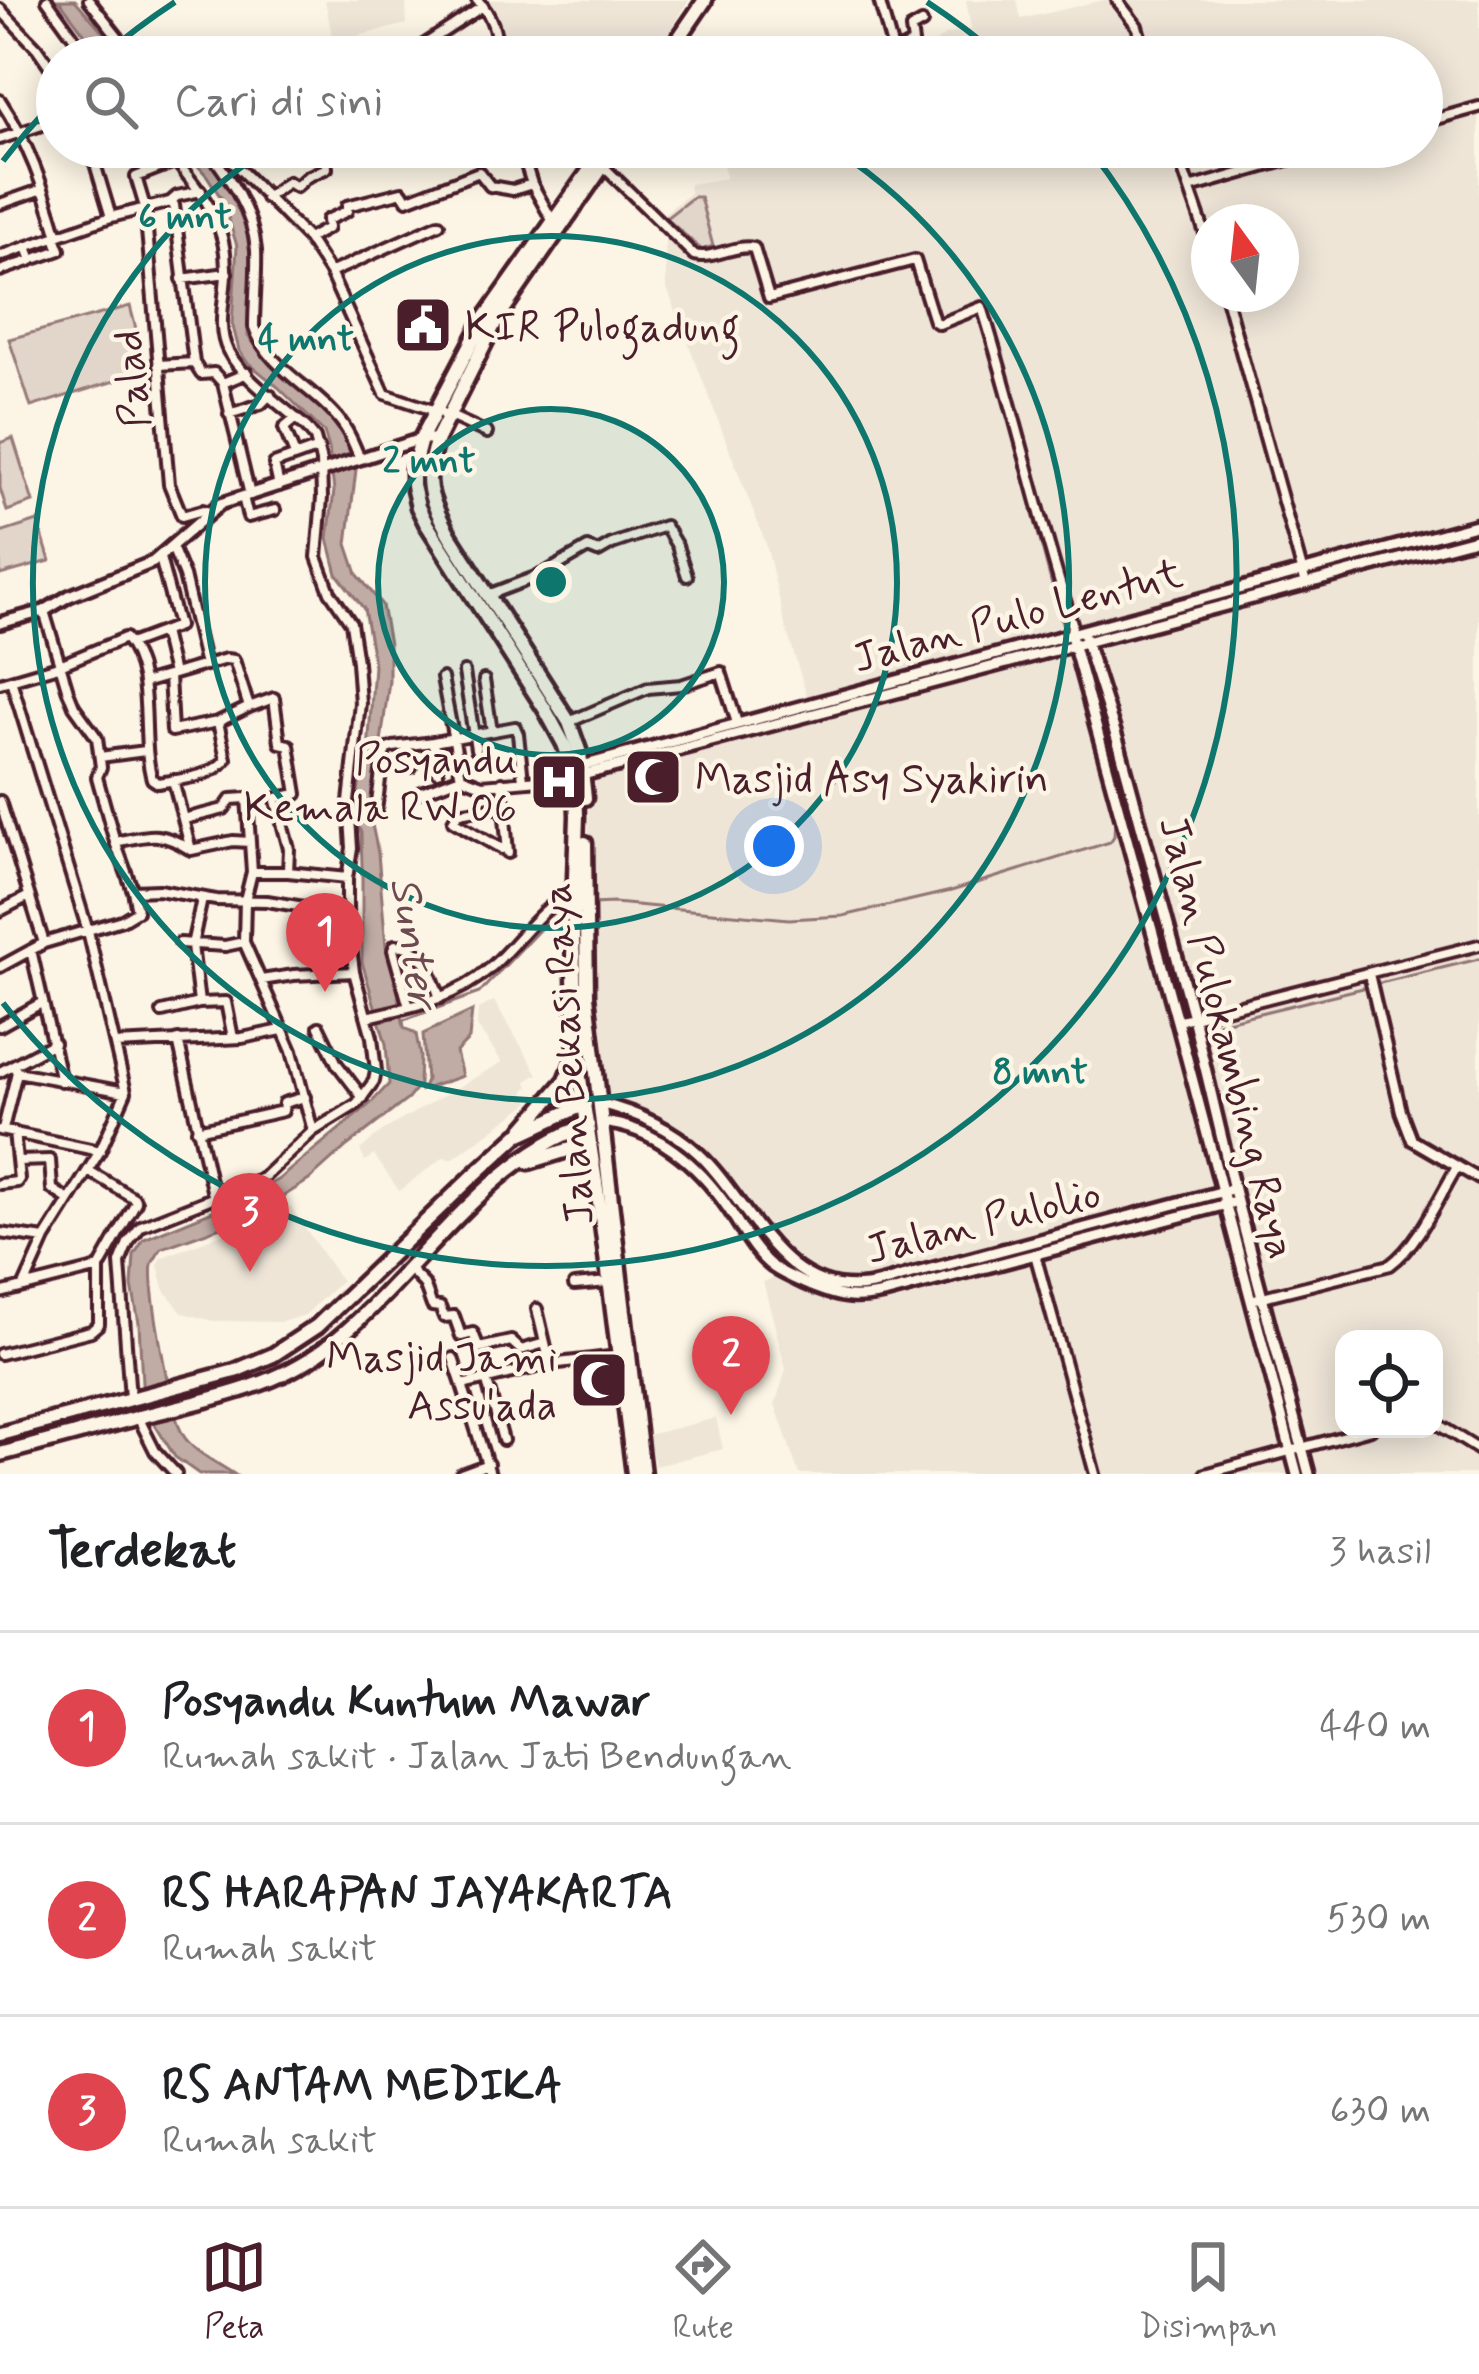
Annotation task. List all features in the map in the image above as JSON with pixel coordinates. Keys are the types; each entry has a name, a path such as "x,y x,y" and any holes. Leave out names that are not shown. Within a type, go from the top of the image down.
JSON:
{"main road":[{"path":"679,36 705,0"},
{"name":"Jalan Bekasi Raya","path":"590,168 483,321 441,413 429,466 429,493 436,512 577,738 579,914 601,1123 609,1282 634,1474"},
{"name":"Jalan Bekasi Raya","path":"576,773 545,709 437,544 418,507 412,477 421,440 497,320 603,168"},
{"name":"Jalan Bekasi Raya","path":"579,914 575,1052 643,1474"},
{"path":"0,1434 260,1361 317,1327 518,1135 566,1080 575,1052"},
{"path":"518,1135 582,1104 598,1103"},
{"path":"0,1454 244,1388 301,1365 327,1347 511,1169 585,1125 601,1123"},
{"path":"511,1169 574,1148 590,1152"},
{"path":"39,1424 45,1443"}],"street":[{"path":"47,0 73,36"},
{"path":"89,0 117,36"},
{"path":"879,0 889,36"},
{"path":"1117,0 1140,36"},
{"path":"435,36 480,3 496,36"},
{"path":"0,9 36,46"},
{"path":"912,36 911,29 922,23"},
{"path":"0,100 21,133 64,249 37,258"},
{"path":"1443,116 1479,107"},
{"path":"0,140 36,128"},
{"path":"96,168 111,217"},
{"name":"Palad","path":"158,168 136,177 145,207 169,484 182,516 208,512"},
{"path":"134,1399 121,1301 122,1253 141,1226 263,1178 313,1130 363,1098 376,1071 369,1016 354,972 347,914 358,682 351,623 330,592 317,557 324,472 319,448 296,418 230,355 222,324 226,273 220,229 214,212 182,168"},
{"path":"221,168 252,228 256,336 340,420 357,460"},
{"path":"238,168 308,239 330,273 385,394 488,433"},
{"path":"266,198 288,182 296,187 327,168"},
{"path":"527,168 553,222"},
{"name":"Jalan Pulokambing Raya","path":"605,168 694,255 754,248 769,298 914,260 934,321 982,307 1228,1190"},
{"path":"1183,168 1195,204"},
{"path":"1190,188 1260,168"},
{"path":"308,239 328,228 327,220 348,211 347,206 402,192 407,200 479,172 490,186 513,190 532,184"},
{"path":"0,204 43,189"},
{"path":"0,256 199,189"},
{"path":"170,202 194,363 201,374 214,374 224,383 248,517 275,510"},
{"path":"330,273 439,224"},
{"path":"0,271 32,260 27,247"},
{"path":"182,279 226,273"},
{"path":"1230,312 1304,578"},
{"path":"158,365 194,363"},
{"path":"224,383 247,373"},
{"path":"229,414 261,404 270,395"},
{"path":"295,455 284,428 296,418"},
{"path":"0,623 44,610 160,558 220,504 421,440 437,439"},
{"path":"279,486 274,464 319,448"},
{"name":"Jalan Pulo Lentut","path":"1304,578 1479,524"},
{"path":"488,595 543,574 588,548 598,552 665,526 687,576"},
{"name":"Jalan Pulo Lentut","path":"576,773 737,723 1479,538"},
{"path":"172,548 184,576 205,665"},
{"path":"130,644 177,627 160,558"},
{"path":"0,967 44,944 136,911 97,777 101,767 98,738 74,706 44,610"},
{"path":"163,632 174,731 218,722 275,699 280,743 289,746 297,793 276,801 289,849 288,872"},
{"path":"0,683 59,666 125,638 143,683 145,752 154,781 192,778 225,762 218,722"},
{"name":"Jalan Pulokambing Raya","path":"1072,638 1120,748 1193,1017 1231,1203 1297,1450 1310,1474"},
{"name":"Jalan Pulo Lentut","path":"576,773 1072,638"},
{"path":"143,683 235,660 248,707"},
{"path":"464,672 476,749"},
{"path":"569,722 648,688 681,685 722,673 737,723"},
{"path":"442,678 461,777"},
{"path":"11,680 88,931 126,1092 89,1172 45,1239 24,1286"},
{"path":"484,680 492,731"},
{"path":"376,811 389,748 516,728 523,780"},
{"path":"434,742 438,772"},
{"path":"406,746 411,767"},
{"path":"100,758 145,752"},
{"path":"421,793 461,777 483,785 576,773"},
{"path":"173,780 190,850"},
{"path":"502,782 505,806 507,829 507,850 454,822 458,813 505,806"},
{"path":"184,819 224,809 231,799 247,798 252,872 245,900 244,941 292,1051 313,1130"},
{"path":"0,801 44,944"},
{"path":"115,842 150,834 190,850 250,842"},
{"path":"0,850 13,844"},
{"path":"252,872 347,878"},
{"path":"133,891 267,901 347,914"},
{"path":"369,1016 440,998 472,982 548,909 564,896 578,894"},
{"path":"0,911 29,896"},
{"path":"199,1004 192,945 202,898"},
{"path":"179,943 225,946 244,941"},
{"path":"408,1008 395,945 409,946 424,959 440,998"},
{"path":"1178,1021 1370,978 1479,946"},
{"path":"31,950 61,1081"},
{"path":"260,980 354,972"},
{"path":"1370,978 1412,1140 1479,1179"},
{"path":"0,1026 43,1002"},
{"path":"162,1012 226,1002 233,1039"},
{"path":"319,1027 337,1064 363,1098"},
{"path":"115,1045 233,1039 282,1030"},
{"path":"178,1040 214,1199"},
{"path":"0,1072 54,1043"},
{"path":"15,1068 126,1092"},
{"path":"0,1184 17,1182 18,1162 6,1131 15,1068"},
{"path":"197,1130 283,1111 284,1102 305,1097"},
{"name":"Jalan Pulolio","path":"598,1103 654,1122 698,1153 732,1203"},
{"path":"650,1136 654,1122"},
{"name":"Jalan Pulolio","path":"601,1123 650,1136 682,1156 785,1258 827,1282 865,1286 913,1280 1228,1190"},
{"path":"6,1131 100,1151"},
{"path":"18,1162 50,1160 52,1189 69,1201"},
{"path":"1257,1298 1390,1265 1403,1255 1457,1167"},
{"path":"0,1354 94,1330 100,1321 99,1268 136,1202 89,1172"},
{"name":"Jalan Pulolio","path":"946,1271 1035,1254 1231,1203"},
{"path":"0,1232 45,1239"},
{"path":"1035,1254 1095,1474"},
{"path":"0,1293 99,1268"},
{"path":"409,1269 424,1284 432,1306 440,1307 444,1317 454,1316 461,1336 473,1333 478,1348 511,1341 521,1350 545,1343"},
{"path":"574,1285 609,1282"},
{"path":"537,1309 550,1364"},
{"path":"462,1385 550,1364 618,1356"},
{"path":"453,1358 489,1469 461,1474"},
{"path":"486,1378 502,1440"},
{"path":"141,1417 155,1451 176,1474"},
{"path":"1443,1428 1479,1450"},
{"path":"1204,1474 1339,1438"},
{"name":"Jalan Pulokambing Raya","path":"1297,1450 1297,1474"}],"shaded area":[{"path":"59,0 75,0 107,36 86,36"},
{"path":"325,0 406,0 407,24 358,36 332,36"},
{"path":"486,0 689,0 668,36 498,36"},
{"path":"966,0 1017,0 1021,19 1104,0 1479,0 1479,1474 799,1474 775,1404 786,1369 763,1282 785,1274 790,1266 757,1237 734,1195 705,1157 652,1123 605,1103 587,1001 589,780 813,716 766,544 666,286 661,216 690,193 689,184 726,178 724,168 1443,168 1443,36 944,36 971,29"},
{"path":"200,168 216,168 249,226 253,263 248,336 266,359 321,403 345,436 356,470 347,544 357,574 382,605 389,644 389,681 371,820 386,946 404,1027 416,1034 420,1056 419,1085 408,1099 309,1180 254,1215 162,1248 152,1264 161,1350 182,1433 198,1451 234,1474 199,1474 175,1457 147,1412 132,1286 134,1255 144,1239 279,1179 389,1084 386,1044 362,962 361,833 355,817 368,752 374,665 364,609 337,574 328,538 334,491 324,432 239,350 232,323 237,246 223,201"},
{"path":"693,197 700,197 713,246 702,250 666,218"},
{"path":"130,306 147,371 31,407 9,339"},
{"path":"13,438 33,502 7,511 0,488 0,443"},
{"path":"38,521 50,561 0,575 0,533"},
{"path":"494,1001 538,1074 526,1081 529,1086 524,1092 530,1102 399,1191 374,1155 365,1161 360,1150 382,1131 502,1062 477,1026 478,1009"},
{"path":"472,1011 469,1039 456,1052 462,1076 422,1090 426,1081 423,1034"},
{"path":"291,1207 341,1281 305,1315 281,1322 213,1321 183,1313 165,1291 158,1266 161,1258"},
{"path":"716,1418 723,1449 655,1466 648,1435"}],"waterway":[{"path":"1032,510 1064,630"},
{"path":"591,904 789,919 843,916 951,891 1110,842 1115,816 1070,651"},
{"name":"Sunter","path":"404,1020 479,993 569,905"},
{"path":"1376,984 1479,959"},
{"path":"1210,1025 1367,987"}],"place":[{"name":"KIR Pulogadung","path":"423,325"},
{"name":"Masjid Asy Syakirin","path":"653,777"},
{"name":"Posyandu Kemala RW 06","path":"559,782"},
{"name":"Posyandu Kuntum Mawar","path":"325,992"},
{"name":"RS ANTAM MEDIKA","path":"250,1272"},
{"name":"Masjid Jami Assu'ada","path":"599,1380"},
{"name":"RS HARAPAN JAYAKARTA","path":"731,1415"}]}
